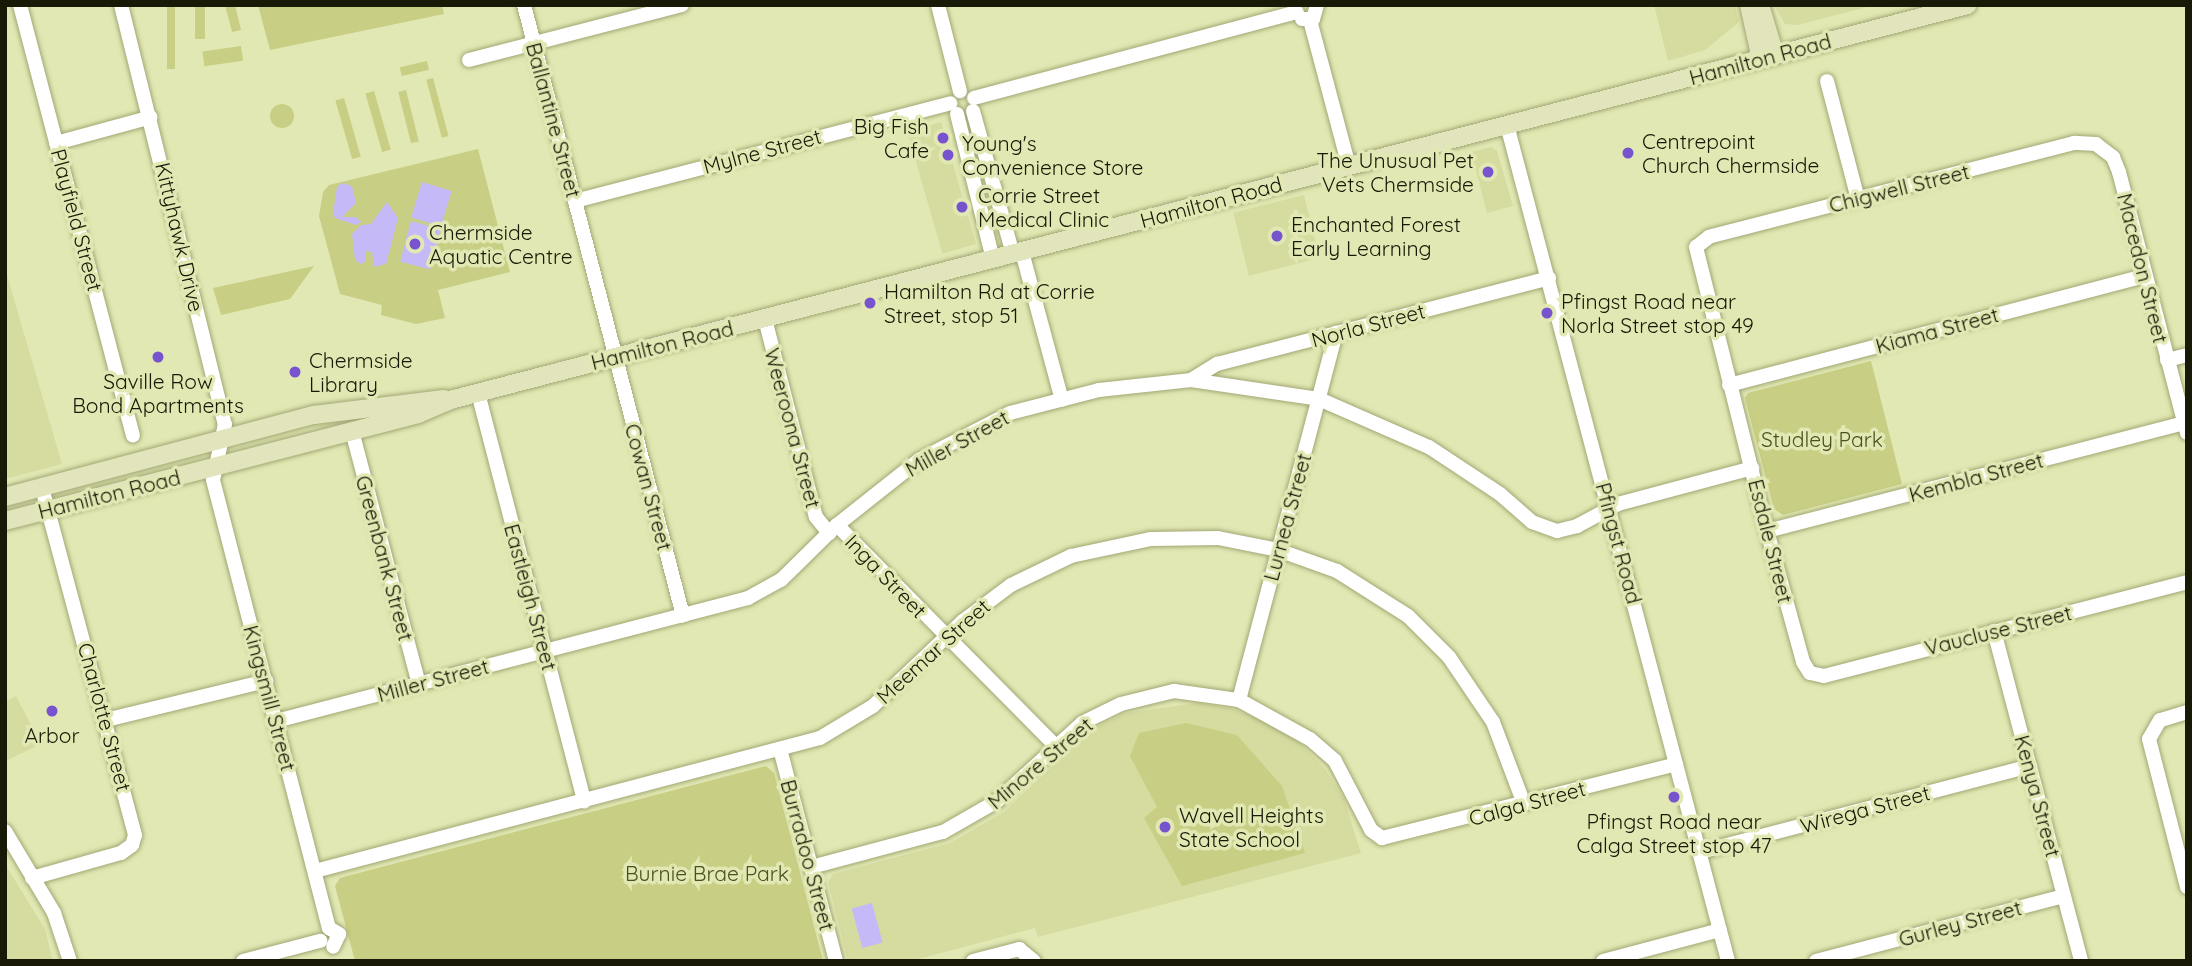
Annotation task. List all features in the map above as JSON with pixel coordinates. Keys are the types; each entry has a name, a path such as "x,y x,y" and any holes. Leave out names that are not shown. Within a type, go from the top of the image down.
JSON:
{"main road":[{"path":"1749,5 1768,57"},
{"path":"1760,5 1768,57"},
{"name":"Hamilton Road","path":"5,521 352,432 454,399 1968,5"},
{"name":"Hamilton Road","path":"5,497 332,411 454,399"}],"street":[{"name":"Playfield Street","path":"20,5 133,435"},
{"name":"Kittyhawk Drive","path":"121,5 151,117 225,424 225,439"},
{"name":"Ballantine Street","path":"524,5 616,357"},
{"path":"469,60 682,5"},
{"path":"938,5 960,91 974,104 1062,400"},
{"path":"1310,20 1320,6"},
{"path":"974,104 1297,9 1310,20 1349,166"},
{"path":"1827,81 1858,199"},
{"path":"960,91 953,109 993,259"},
{"name":"Mylne Street","path":"575,201 974,104"},
{"path":"57,143 151,117"},
{"name":"Pfingst Road","path":"1507,125 1728,961"},
{"name":"Chigwell Street","path":"1698,244 1709,237 2074,143 2102,147"},
{"name":"Macedon Street","path":"2102,147 2119,172 2185,428"},
{"name":"Esdale Street","path":"1698,244 1696,257 1767,531 1802,662 1810,673"},
{"name":"Kiama Street","path":"1729,384 2145,276"},
{"name":"Norla Street","path":"1191,380 1211,366 1549,278"},
{"name":"Weeroona Street","path":"765,319 817,517 833,529"},
{"name":"Lurnea Street","path":"1239,700 1336,333"},
{"path":"2167,360 2187,355"},
{"name":"Cowan Street","path":"616,357 683,616"},
{"name":"Miller Street","path":"276,721 748,598 774,585 833,529 932,452 1010,413 1123,387 1191,380 1319,399 1429,447 1545,529 1570,529 1610,509 1752,468"},
{"name":"Eastleigh Street","path":"478,393 584,801"},
{"name":"Kembla Street","path":"1767,531 2185,428"},
{"name":"Greenbank Street","path":"352,432 419,684"},
{"path":"212,468 225,439"},
{"name":"Kingsmill Street","path":"212,468 329,928 321,932 331,950"},
{"name":"Charlotte Street","path":"32,878 121,853 132,845 134,830 42,487"},
{"name":"Inga Street","path":"833,529 946,636 1055,745"},
{"name":"Meemar Street","path":"315,872 820,738 873,706 946,636 1011,585 1071,556 1135,540 1199,537 1278,550 1348,576 1426,633 1463,675 1493,722 1524,804"},
{"name":"Vaucluse Street","path":"1810,673 1824,676 2187,582"},
{"name":"Kenya Street","path":"1994,631 2081,961"},
{"path":"106,720 266,681"},
{"name":"Minore Street","path":"811,867 943,832 997,801 1055,745 1105,711 1158,694 1195,691 1239,700 1289,725 1335,761 1378,837"},
{"path":"2187,712 2147,725 2187,887"},
{"name":"Burradoo Street","path":"780,749 836,961"},
{"name":"Calga Street","path":"1378,837 1393,838 1676,764"},
{"name":"Wirega Street","path":"1700,852 2030,765"},
{"path":"5,831 57,920 70,961"},
{"name":"Gurley Street","path":"1816,961 2064,896"},
{"path":"1603,961 1720,930"},
{"path":"973,961 1016,949 1032,957"},
{"path":"243,961 331,950"}],"shaded area":[{"path":"1654,5 1735,5 1739,22 1705,50 1668,61"},
{"path":"1774,5 1871,6 1798,25 1785,24"},
{"path":"941,122 976,244 942,254 907,132"},
{"path":"1491,147 1497,151 1513,206 1487,213 1471,152"},
{"path":"422,182 452,191 441,226 411,217"},
{"path":"342,183 352,186 356,203 342,217 356,217 361,222 356,225 335,218 333,213 337,187"},
{"name":"Enchanted Forest Early Learning","path":"1304,195 1320,258 1249,276 1233,213"},
{"path":"387,202 398,218 386,264 374,267 372,252 366,251 365,262 360,264 355,259 352,234 361,225 371,224"},
{"path":"411,221 441,229 430,270 400,262"},
{"path":"5,268 62,464 5,479"},
{"path":"16,696 41,744 5,761 5,702"},
{"name":"Wavell Heights State School","path":"1198,703 1233,709 1269,723 1300,743 1325,769 1344,799 1361,853 1038,937 1035,928 911,961 848,961 828,882 833,874 950,843 1004,812 1092,729 1125,713"},
{"path":"5,864 45,929 53,961 5,961"},
{"path":"872,903 883,943 862,948 852,908"}],"green space":[{"path":"167,5 175,5 175,69 167,69"},
{"path":"195,5 205,5 205,39 195,39"},
{"path":"225,5 235,5 241,30 232,32"},
{"path":"258,5 442,5 444,14 270,50"},
{"path":"241,46 243,61 204,66 202,51"},
{"path":"427,61 429,70 402,76 400,67"},
{"path":"433,78 449,136 442,138 426,80"},
{"path":"406,90 419,141 411,143 398,92"},
{"path":"374,91 391,150 382,152 365,93"},
{"path":"344,98 361,157 352,159 335,100"},
{"path":"282,104 291,107 294,116 291,125 282,128 273,125 270,116 273,107"},
{"name":"Chermside Aquatic Centre","path":"478,149 510,272 438,290 445,318 416,324 381,315 382,305 340,294 319,216 323,192 329,185"},
{"path":"314,266 290,299 221,315 213,288"},
{"name":"Studley Park","path":"1871,361 1902,484 1783,515 1774,509 1745,398 1748,393"},
{"path":"1186,723 1237,735 1282,786 1305,853 1182,886 1144,818 1157,807 1130,756 1139,733"},
{"name":"Burnie Brae Park","path":"766,766 774,773 823,961 355,961 335,886 340,878"}],"place":[{"name":"Big Fish Cafe","path":"943,138"},
{"name":"Centrepoint Church Chermside","path":"1628,153"},
{"name":"Young's Convenience Store","path":"948,155"},
{"name":"The Unusual Pet Vets Chermside","path":"1488,172"},
{"name":"Corrie Street Medical Clinic","path":"962,207"},
{"name":"Enchanted Forest Early Learning","path":"1277,236"},
{"name":"Chermside Aquatic Centre","path":"415,244"},
{"name":"Hamilton Rd at Corrie Street, stop 51","path":"870,303"},
{"name":"Pfingst Road near Norla Street stop 49","path":"1547,313"},
{"name":"Saville Row Bond Apartments","path":"158,357"},
{"name":"Chermside Library","path":"295,372"},
{"name":"Arbor","path":"52,711"},
{"name":"Pfingst Road near Calga Street stop 47","path":"1674,797"},
{"name":"Wavell Heights State School","path":"1165,827"}]}
